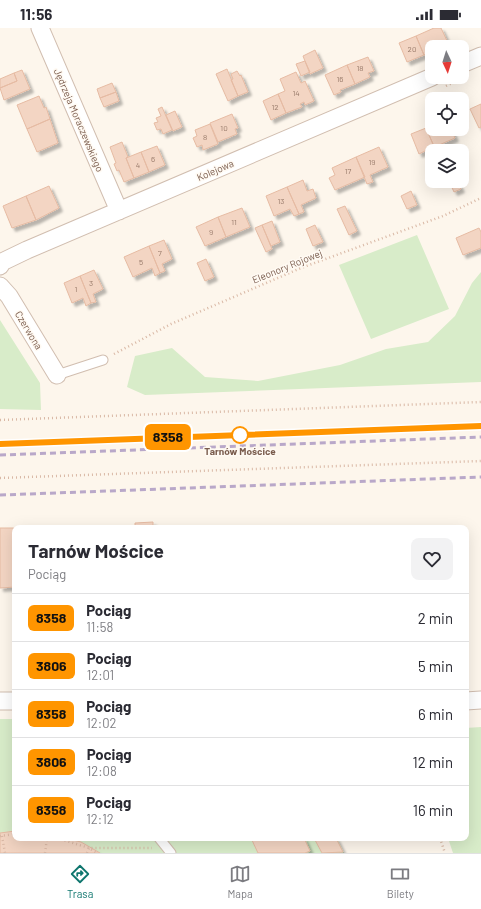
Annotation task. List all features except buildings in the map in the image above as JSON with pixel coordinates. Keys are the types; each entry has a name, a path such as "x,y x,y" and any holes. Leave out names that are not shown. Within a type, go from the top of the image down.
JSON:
{"street":[{"name":"Jędrzeja Moraczewskiego","path":"40,28 118,211"},
{"path":"469,61 481,56"},
{"name":"Kolejowa","path":"0,266 2,262 27,250 425,80"},
{"name":"Czerwona","path":"0,286 9,296 57,375"},
{"path":"469,701 481,700"},
{"path":"0,701 12,701"}],"lane":[{"path":"57,375 103,360"},
{"path":"161,841 170,852"}],"path":[{"name":"Eleonory Rojowej","path":"103,360 171,324 294,271 443,216 481,198"},
{"path":"0,420 481,402"},
{"path":"0,478 481,461"},
{"path":"5,853 1,836 12,834"},
{"path":"45,853 47,841"},
{"path":"67,841 89,848 151,848 170,852"},
{"path":"441,841 444,853"},
{"path":"87,853 89,848"},
{"path":"89,848 96,853"}],"green space":[{"path":"417,235 449,309 371,339 339,265"},
{"path":"481,272 481,382 145,395 127,387 135,356 172,348 205,377 258,381 340,365 386,349 428,342 455,316 472,283"},
{"path":"0,320 40,383 41,410 0,409"},
{"path":"0,719 12,719 12,841 338,841 344,853 0,853"},
{"path":"481,727 481,853 453,853 449,841 469,841 469,728"}],"railway":[{"path":"0,444 481,426"},
{"path":"0,455 481,437"},
{"path":"0,495 481,477"}],"train":[{"name":"8358","path":"0,444 481,426"}],"place":[{"name":"Tarnów Mościce","path":"240,435"}]}
